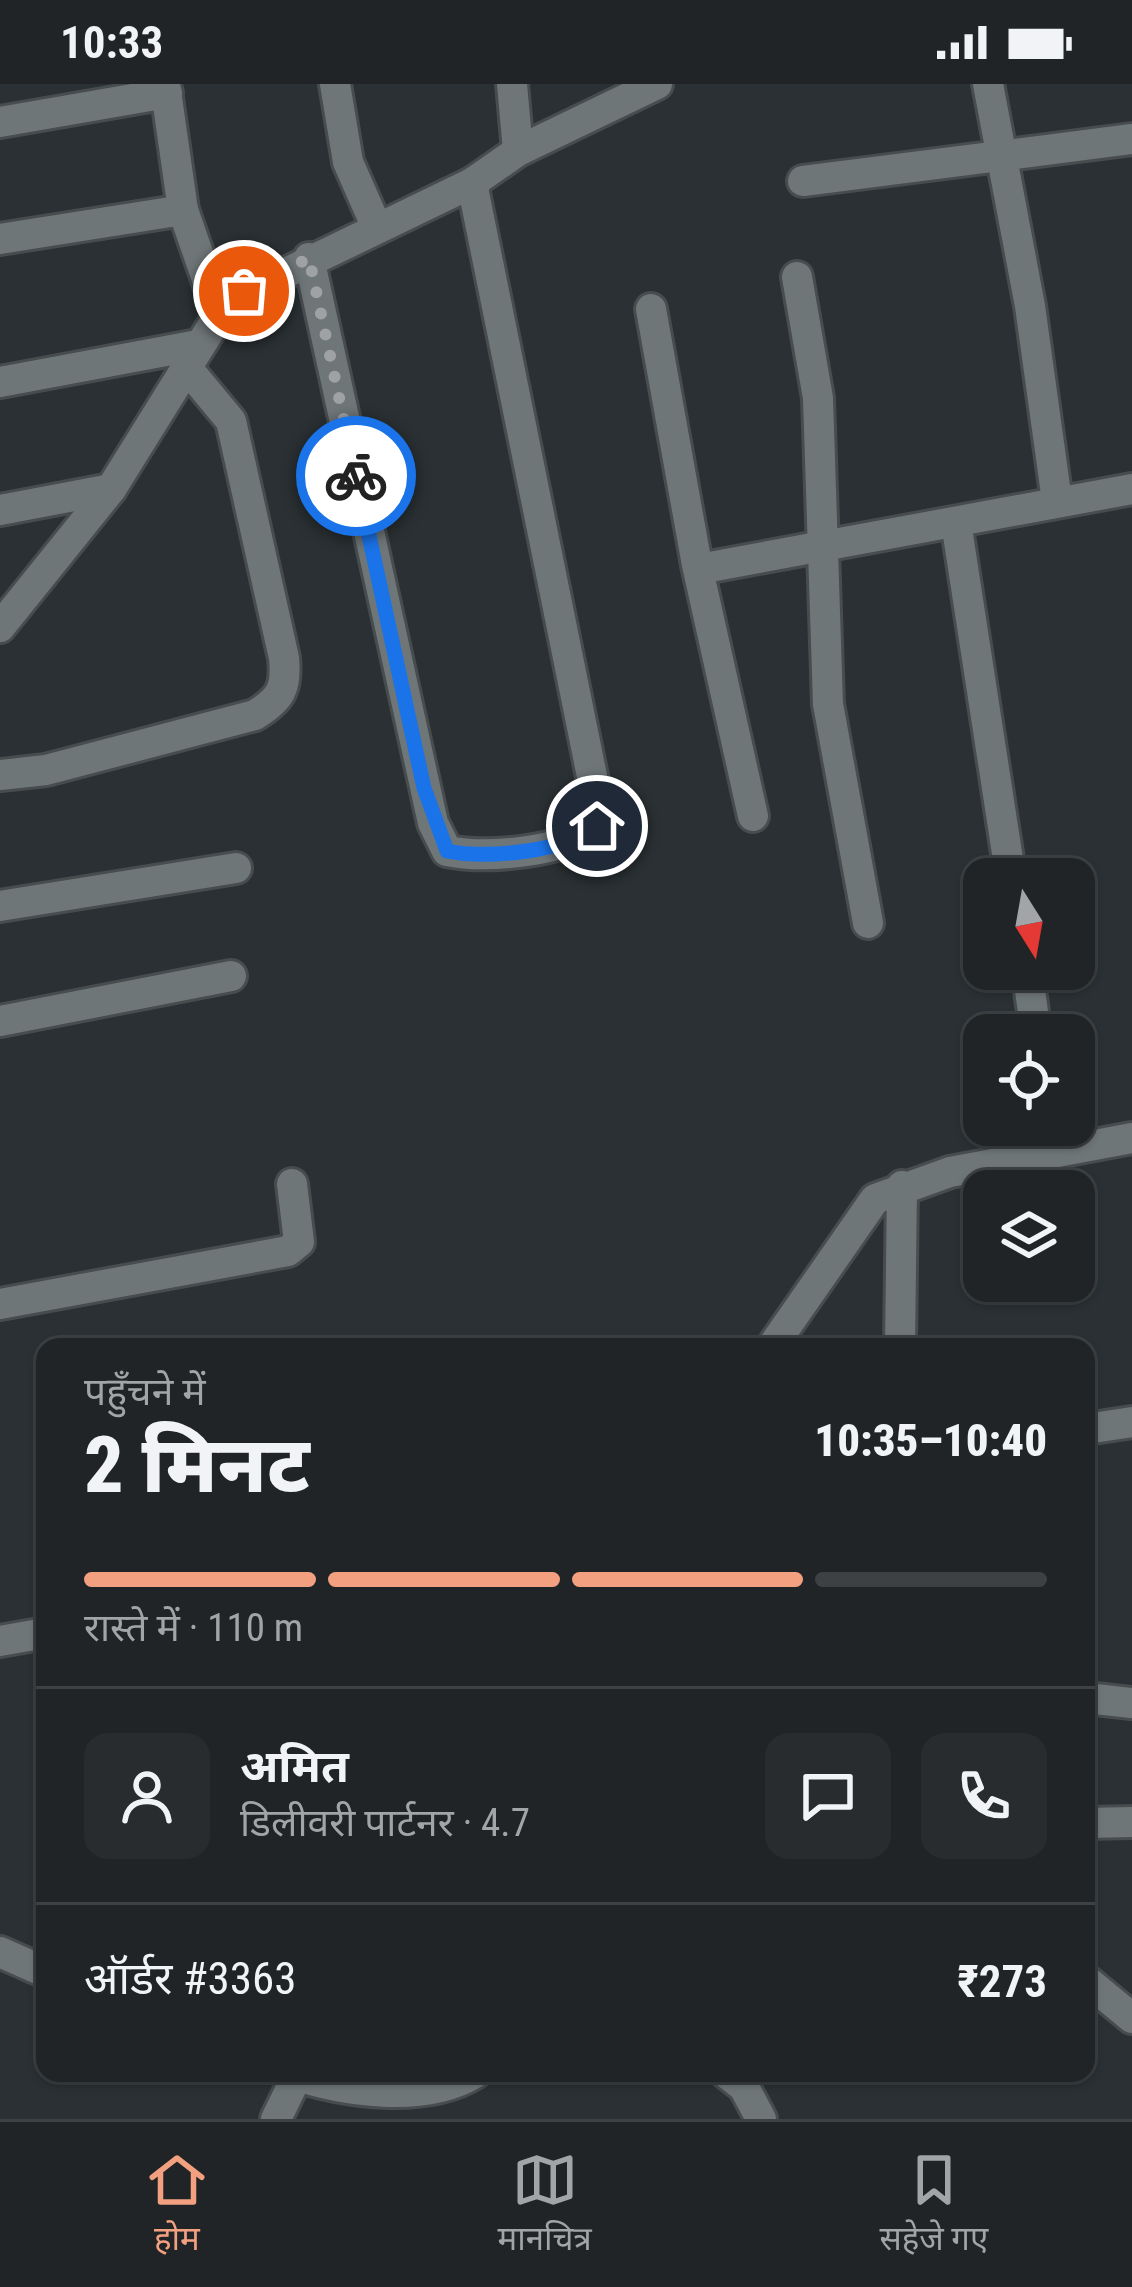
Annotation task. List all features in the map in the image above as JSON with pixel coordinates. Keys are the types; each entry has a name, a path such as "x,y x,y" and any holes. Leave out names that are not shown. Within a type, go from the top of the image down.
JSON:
{"street":[{"path":"335,84 348,162 377,228"},
{"path":"512,84 518,151"},
{"path":"0,627 111,489 218,311 268,277 472,183 518,151 657,84"},
{"path":"988,84 1030,306 1057,501"},
{"path":"0,122 166,88 183,210 218,311"},
{"path":"803,181 1132,139"},
{"path":"309,258 433,823 447,851 468,855 581,839 597,826 598,806 472,183"},
{"path":"0,239 183,210"},
{"path":"797,277 818,398 829,704 868,923"},
{"path":"651,309 699,569 753,816"},
{"path":"0,382 193,357"},
{"path":"0,775 46,770 235,721 279,700 286,680 284,658 236,440 193,357"},
{"path":"0,510 111,489"},
{"path":"699,569 1132,489"},
{"path":"956,522 1007,858"},
{"path":"0,906 236,868"},
{"path":"0,1021 231,976"},
{"path":"1030,990 1033,1012"},
{"path":"778,1338 875,1199 902,1186 1132,1138"},
{"path":"0,1304 288,1251 298,1242 292,1184"},
{"path":"900,1338 902,1186"},
{"path":"1095,1428 1132,1422"},
{"path":"0,1641 36,1635"},
{"path":"1095,1699 1132,1703"},
{"path":"1095,1823 1132,1822"},
{"path":"0,1952 36,1968"},
{"path":"1095,1987 1132,2018"},
{"path":"277,2119 290,2082"},
{"path":"333,2082 378,2090 435,2089 452,2082"},
{"path":"738,2082 761,2119"}],"way so far":[{"path":"244,291 309,258 356,476"}],"route":[{"path":"356,476 424,788 447,851 468,855 581,839 597,826"}]}
